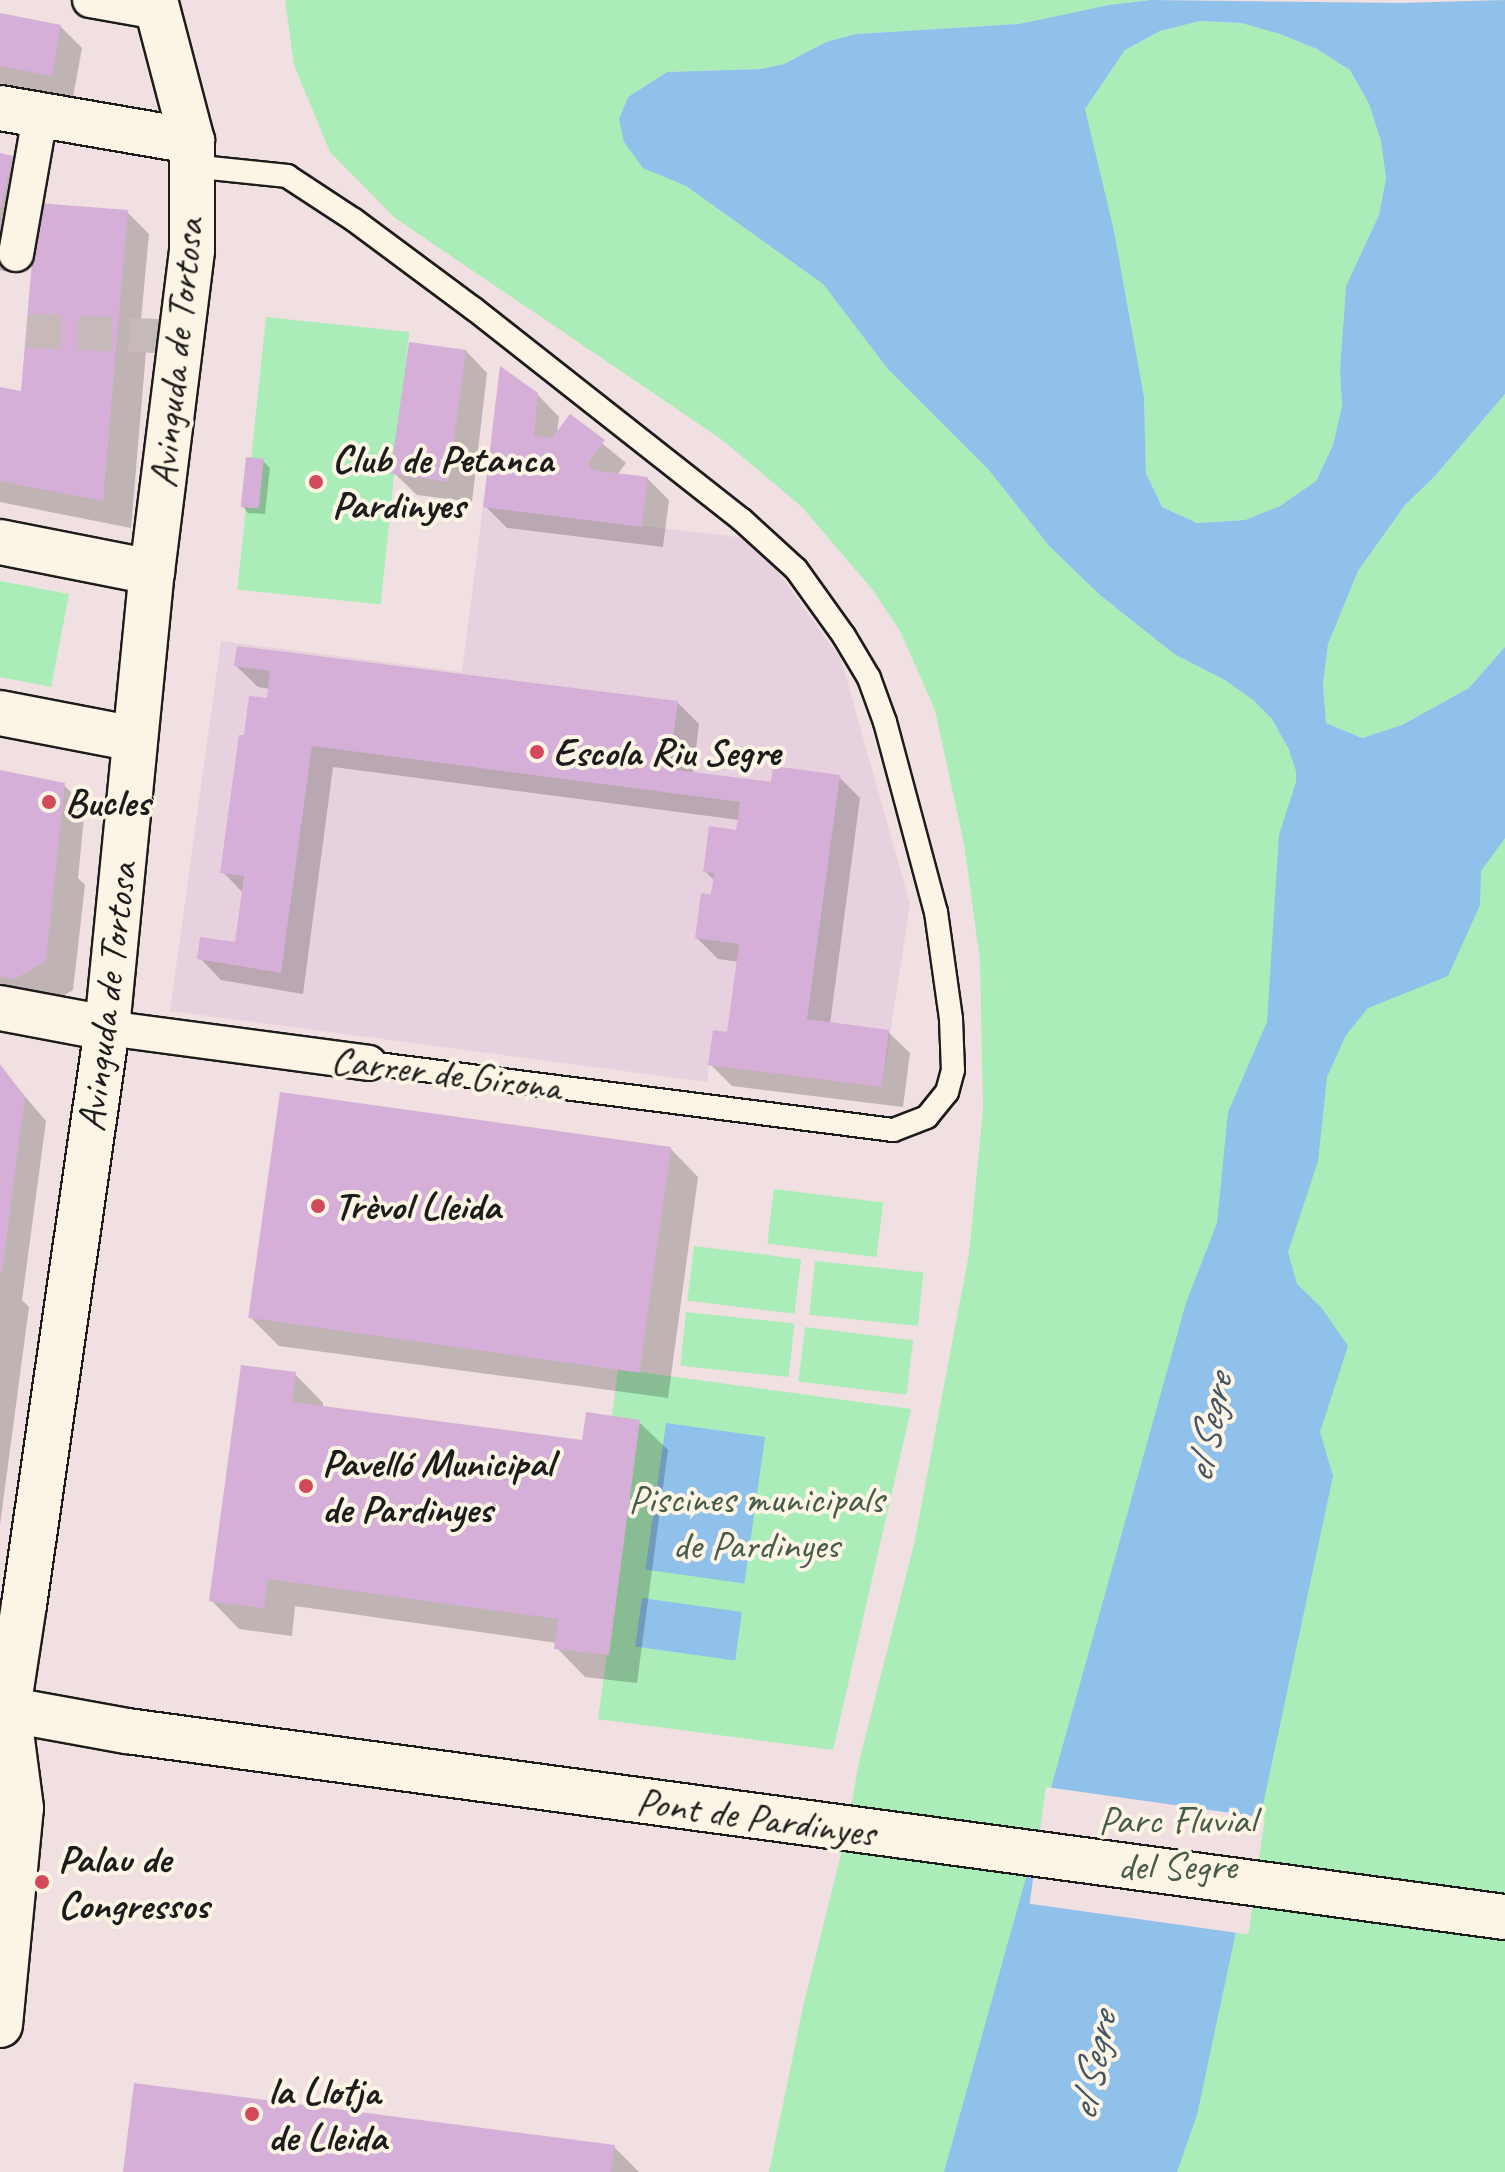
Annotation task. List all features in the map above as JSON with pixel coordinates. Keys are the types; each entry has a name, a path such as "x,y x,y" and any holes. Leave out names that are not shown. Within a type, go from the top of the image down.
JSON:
{"street":[{"path":"90,0 157,6"},
{"name":"Avinguda de Tortosa","path":"0,2025 21,1808 3,1717 107,1028 152,572 189,279 192,153 157,6"},
{"path":"16,254 20,112 192,153"},
{"path":"0,542 152,572"},
{"path":"0,713 135,739"},
{"name":"Carrer de Girona","path":"0,1008 107,1028 369,1063"},
{"name":"Pont de Pardinyes","path":"3,1717 127,1731 1505,1917"}],"lane":[{"name":"Carrer de Girona","path":"192,153 287,176 354,220 474,309 741,519 796,569 844,636 869,678 885,722 936,912 951,1019 953,1070 947,1092 927,1117 893,1130 369,1063"}],"shaded area":[{"name":"Escola Riu Segre","path":"483,507 754,539 841,659 910,904 882,1087 709,1065 707,1082 170,1011 221,641 462,672"}],"green space":[{"name":"Parc Fluvial del Segre","path":"285,0 1151,0 1109,5 1019,24 856,34 826,42 784,64 761,69 667,72 628,97 619,119 653,172 686,186 823,284 887,368 988,469 1050,547 1100,595 1174,654 1225,680 1253,700 1272,719 1294,760 1505,813 1505,2172 769,2172 803,2007 847,1830 859,1762 914,1544 969,1254 983,1110 980,960 964,844 935,710 900,631 872,589 801,506 721,439 395,218 330,152 294,65"},
{"path":"1200,21 1241,23 1280,34 1317,49 1350,70 1369,104 1381,141 1386,178 1379,215 1346,286 1340,369 1342,406 1333,445 1316,481 1280,506 1245,520 1197,523 1162,507 1146,473 1144,397 1121,270 1085,109 1125,50 1160,31"},
{"name":"Club de Petanca Pardinyes","path":"266,317 409,332 381,605 237,589"},
{"path":"1505,394 1505,647 1469,688 1402,725 1362,738 1326,723 1323,684 1328,644 1358,571 1405,505 1435,476"},
{"path":"0,581 69,594 51,687 0,677"},
{"path":"774,1189 883,1202 876,1257 767,1244"},
{"path":"694,1246 801,1259 794,1314 687,1301"},
{"path":"815,1261 923,1272 918,1326 809,1315"},
{"path":"686,1312 794,1323 789,1377 680,1366"},
{"path":"805,1327 913,1340 906,1395 798,1382"},
{"name":"Piscines municipals de Pardinyes","path":"618,1369 911,1409 833,1750 598,1719 640,1420 612,1416"}],"water":[{"name":"el Segre","path":"1151,0 1401,3 1505,0 1505,394 1435,476 1405,505 1358,571 1328,644 1323,684 1326,723 1362,738 1402,725 1469,688 1505,647 1505,838 1481,871 1480,905 1448,976 1368,1008 1346,1035 1327,1077 1318,1161 1288,1252 1297,1284 1321,1307 1348,1346 1320,1432 1333,1476 1197,2115 1177,2172 944,2172 1186,1303 1217,1223 1228,1112 1267,1022 1279,835 1296,782 1296,771 1289,750 1272,719 1253,700 1225,680 1174,654 1100,595 1050,547 988,469 887,368 823,284 686,186 643,168 624,142 619,119 628,97 667,72 761,69 784,64 826,42 856,34 1019,24 1109,5","holes":["1200,21 1241,23 1317,49 1350,70 1369,104 1381,141 1386,178 1379,215 1346,286 1340,369 1342,406 1333,445 1316,481 1280,506 1245,520 1197,523 1162,507 1146,473 1144,397 1114,231 1085,109 1125,50 1160,31"]},
{"path":"666,1423 765,1437 744,1583 645,1570"},
{"path":"642,1598 742,1612 735,1661 635,1647"}],"pier":[{"path":"1046,1787 1265,1818 1248,1935 1030,1904"}],"building":[{"path":"0,13 61,25 52,76 0,66"},
{"path":"0,153 13,156 1,208 0,208"},
{"path":"37,203 128,210 103,501 0,481 0,387 21,391"},
{"path":"409,342 466,350 448,482 390,474"},
{"path":"500,366 538,393 534,436 552,438 570,414 605,440 588,463 593,470 648,477 642,527 483,507"},
{"path":"246,457 264,459 259,509 241,507"},
{"path":"237,646 678,701 669,769 771,782 773,766 840,775 807,1019 889,1030 882,1087 708,1065 713,1030 727,1032 739,944 695,938 701,893 711,895 714,873 703,872 709,826 736,830 740,802 312,746 281,973 197,959 200,937 235,942 244,876 220,873 239,735 244,735 249,696 267,698 270,671 234,666"},
{"path":"0,770 65,783 46,961 15,979 0,976"},
{"path":"0,1064 25,1097 2,1272 0,1272"},
{"path":"280,1092 671,1147 639,1373 248,1318"},
{"path":"241,1365 296,1372 292,1402 582,1440 586,1412 640,1420 609,1655 554,1649 558,1619 268,1579 264,1608 209,1601"},
{"name":"la Llotja de Lleida","path":"134,2083 615,2145 611,2172 123,2172"}],"tunnel":[{"path":"27,331 183,337"}],"place":[{"name":"Club de Petanca Pardinyes","path":"316,482"},
{"name":"Escola Riu Segre","path":"537,752"},
{"name":"Bucles","path":"49,802"},
{"name":"Trèvol Lleida","path":"318,1206"},
{"name":"Pavelló Municipal de Pardinyes","path":"306,1486"},
{"name":"Palau de Congressos","path":"42,1882"},
{"name":"la Llotja de Lleida","path":"252,2114"}]}
